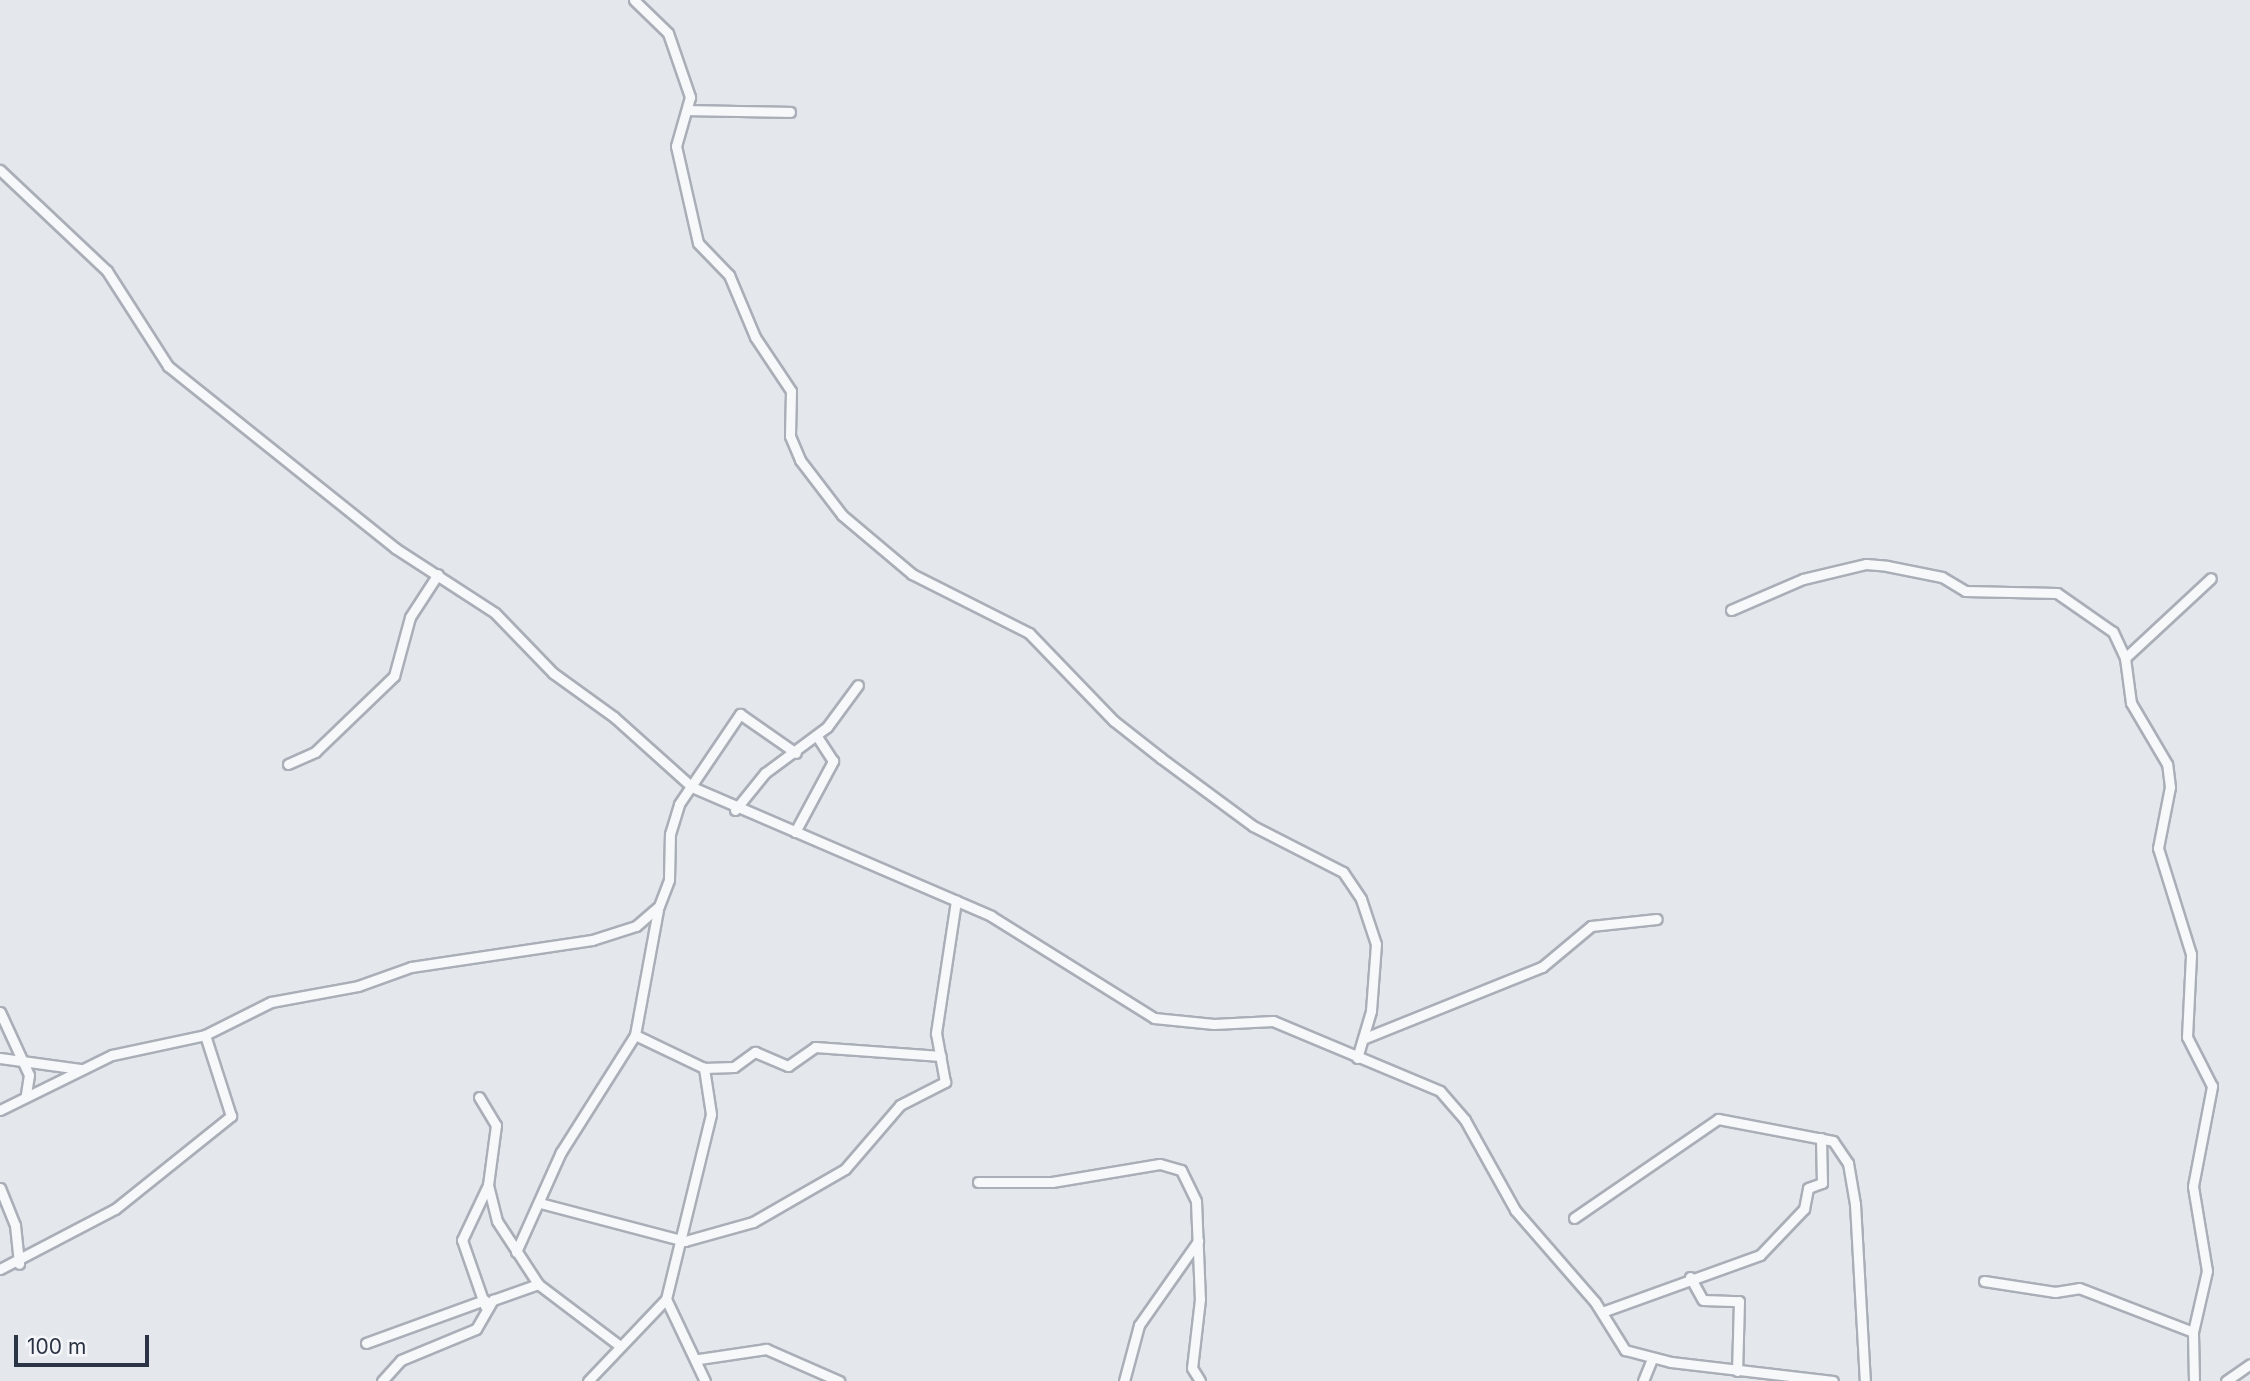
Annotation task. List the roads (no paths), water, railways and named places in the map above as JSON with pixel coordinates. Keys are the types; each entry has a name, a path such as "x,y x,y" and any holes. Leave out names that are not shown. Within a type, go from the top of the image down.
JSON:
{"street":[{"path":"634,0 668,33 690,97 677,146 698,243 729,275 755,337 791,391 790,436 800,460 842,514 912,574 1029,633 1114,721 1161,758 1253,826 1343,872 1361,899 1376,943 1365,1038 1357,1058"},
{"path":"687,110 790,112"},
{"path":"0,170 107,271 168,366 395,548 495,613 553,673 614,717 692,788 735,810 796,832 956,900 1154,1018 1214,1024 1273,1021 1449,1099 1515,1210 1602,1312 1625,1350 1652,1359 1833,1381"},
{"path":"1731,610 1803,579 1866,564 1942,577 1965,591 2057,593 2113,632 2125,658 2132,703 2167,764 2170,787 2158,848 2189,943 2187,1037 2212,1086 2193,1186 2207,1270 2193,1332 2194,1381"},
{"path":"288,764 315,752 394,676 410,617 439,575"},
{"path":"2125,658 2211,578"},
{"path":"735,810 765,773 817,736 858,685"},
{"path":"516,1252 561,1152 635,1035 659,906 669,880 674,817 742,713 796,752"},
{"path":"796,832 833,761 817,736"},
{"path":"540,1203 676,1242 753,1222 845,1169 900,1105 942,1085 941,1056 936,1033 956,900"},
{"path":"0,1110 80,1069 132,1048 205,1035 294,995 358,986 411,967 592,940 636,926 659,906"},
{"path":"1365,1038 1542,967 1591,926 1657,919"},
{"path":"0,1012 29,1075 26,1095"},
{"path":"0,1269 19,1264 115,1209 233,1113 205,1035"},
{"path":"635,1035 704,1068 734,1067 755,1052 788,1066 814,1047 941,1056"},
{"path":"0,1058 22,1058 80,1069"},
{"path":"588,1381 666,1299 676,1242 711,1114 711,1083 704,1068"},
{"path":"382,1381 401,1360 476,1329 485,1303 462,1240 488,1185 496,1125 479,1097"},
{"path":"1574,1218 1717,1119 1821,1138 1841,1150 1851,1175 1864,1381"},
{"path":"1602,1312 1690,1277 1760,1255 1797,1218 1808,1188 1822,1183 1821,1138"},
{"path":"978,1182 1052,1182 1160,1164 1181,1170 1192,1184 1198,1241 1192,1368 1200,1381"},
{"path":"488,1185 497,1221 538,1284 620,1346"},
{"path":"0,1188 15,1225 19,1264"},
{"path":"1124,1381 1139,1325 1198,1241"},
{"path":"1690,1277 1703,1300 1739,1301 1737,1371"},
{"path":"1984,1281 2055,1292 2079,1288 2193,1332"},
{"path":"366,1343 485,1303 525,1283 538,1284"},
{"path":"666,1299 699,1359 705,1381"},
{"path":"699,1359 766,1349 839,1381"},
{"path":"1643,1381 1652,1359"},
{"path":"2226,1381 2250,1364"},
{"path":"806,1368 808,1381"}]}
